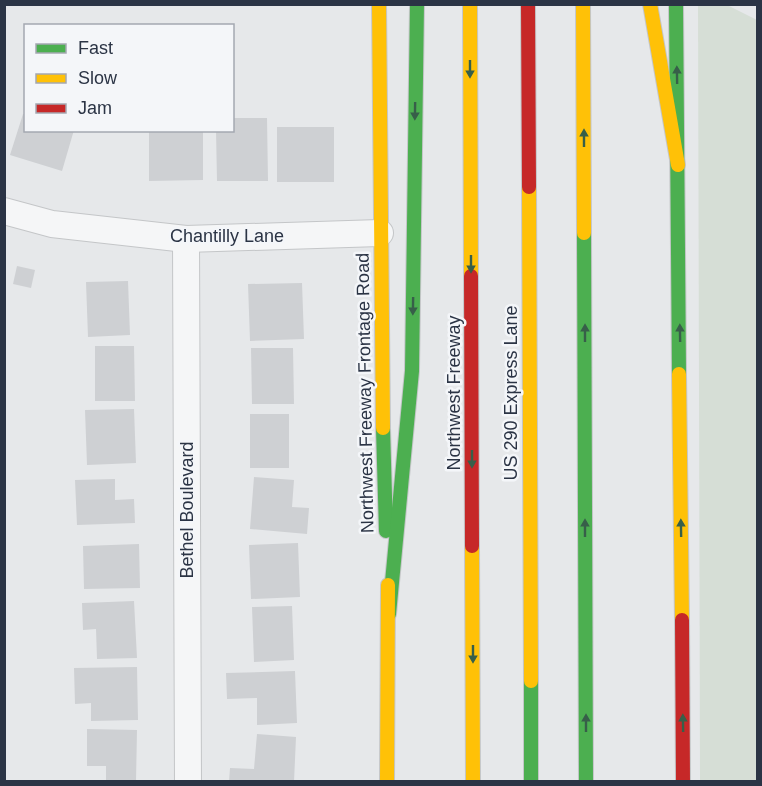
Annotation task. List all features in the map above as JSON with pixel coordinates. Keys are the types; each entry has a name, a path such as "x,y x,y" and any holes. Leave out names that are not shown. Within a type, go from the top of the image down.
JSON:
{"main road":[{"path":"584,7 586,782"},
{"path":"389,615 412,371 417,8"},
{"name":"Northwest Freeway","path":"470,8 473,782"},
{"name":"US 290 Express Lane","path":"528,8 531,782"},
{"path":"650,8 678,165"},
{"path":"676,8 683,782"},
{"name":"Northwest Freeway Frontage Road","path":"379,9 381,368 389,615 387,782"}],"street":[{"name":"Chantilly Lane","path":"4,211 52,224 186,239 380,233"},
{"name":"Bethel Boulevard","path":"186,239 188,782"}],"shaded area":[{"path":"698,5 729,6 757,20 757,781 700,781"}],"building":[{"path":"23,114 24,132 73,132 62,171 10,155"},
{"path":"234,118 267,118 268,181 217,181 216,132 234,132"},
{"path":"277,127 334,127 334,182 277,182"},
{"path":"149,132 203,132 203,180 149,181"},
{"path":"17,266 35,270 31,288 13,284"},
{"path":"128,281 130,335 88,337 86,282"},
{"path":"302,283 304,339 250,341 248,284"},
{"path":"95,346 134,346 135,401 95,401"},
{"path":"251,348 293,348 294,404 252,404"},
{"path":"134,409 136,463 87,465 85,410"},
{"path":"250,414 289,414 289,468 250,468"},
{"path":"254,477 294,480 292,507 309,508 307,534 250,529"},
{"path":"115,479 115,500 134,499 135,523 77,525 75,480"},
{"path":"298,543 300,597 251,599 249,545"},
{"path":"139,544 140,588 84,589 83,546"},
{"path":"134,601 137,658 97,659 96,629 83,630 82,603"},
{"path":"292,606 294,660 254,662 252,607"},
{"path":"137,667 138,720 91,721 91,703 75,704 74,668"},
{"path":"295,671 297,723 257,725 257,698 227,699 226,673"},
{"path":"87,729 137,730 136,782 106,782 106,766 87,766"},
{"path":"257,734 296,737 294,782 229,782 230,768 254,769"}],"traffic: fast":[{"path":"389,614 412,371 417,4"},
{"path":"676,4 679,374"},
{"path":"584,233 586,782"},
{"path":"383,428 386,531"},
{"path":"531,681 531,782"}],"traffic: slow":[{"path":"379,4 383,428"},
{"path":"470,4 471,276"},
{"path":"583,4 584,233"},
{"path":"650,4 678,165"},
{"path":"529,187 531,681"},
{"path":"679,374 682,620"},
{"path":"472,546 473,782"},
{"path":"387,782 388,585"}],"traffic: jam":[{"path":"528,4 529,187"},
{"path":"471,276 472,546"},
{"path":"682,620 683,782"}]}
